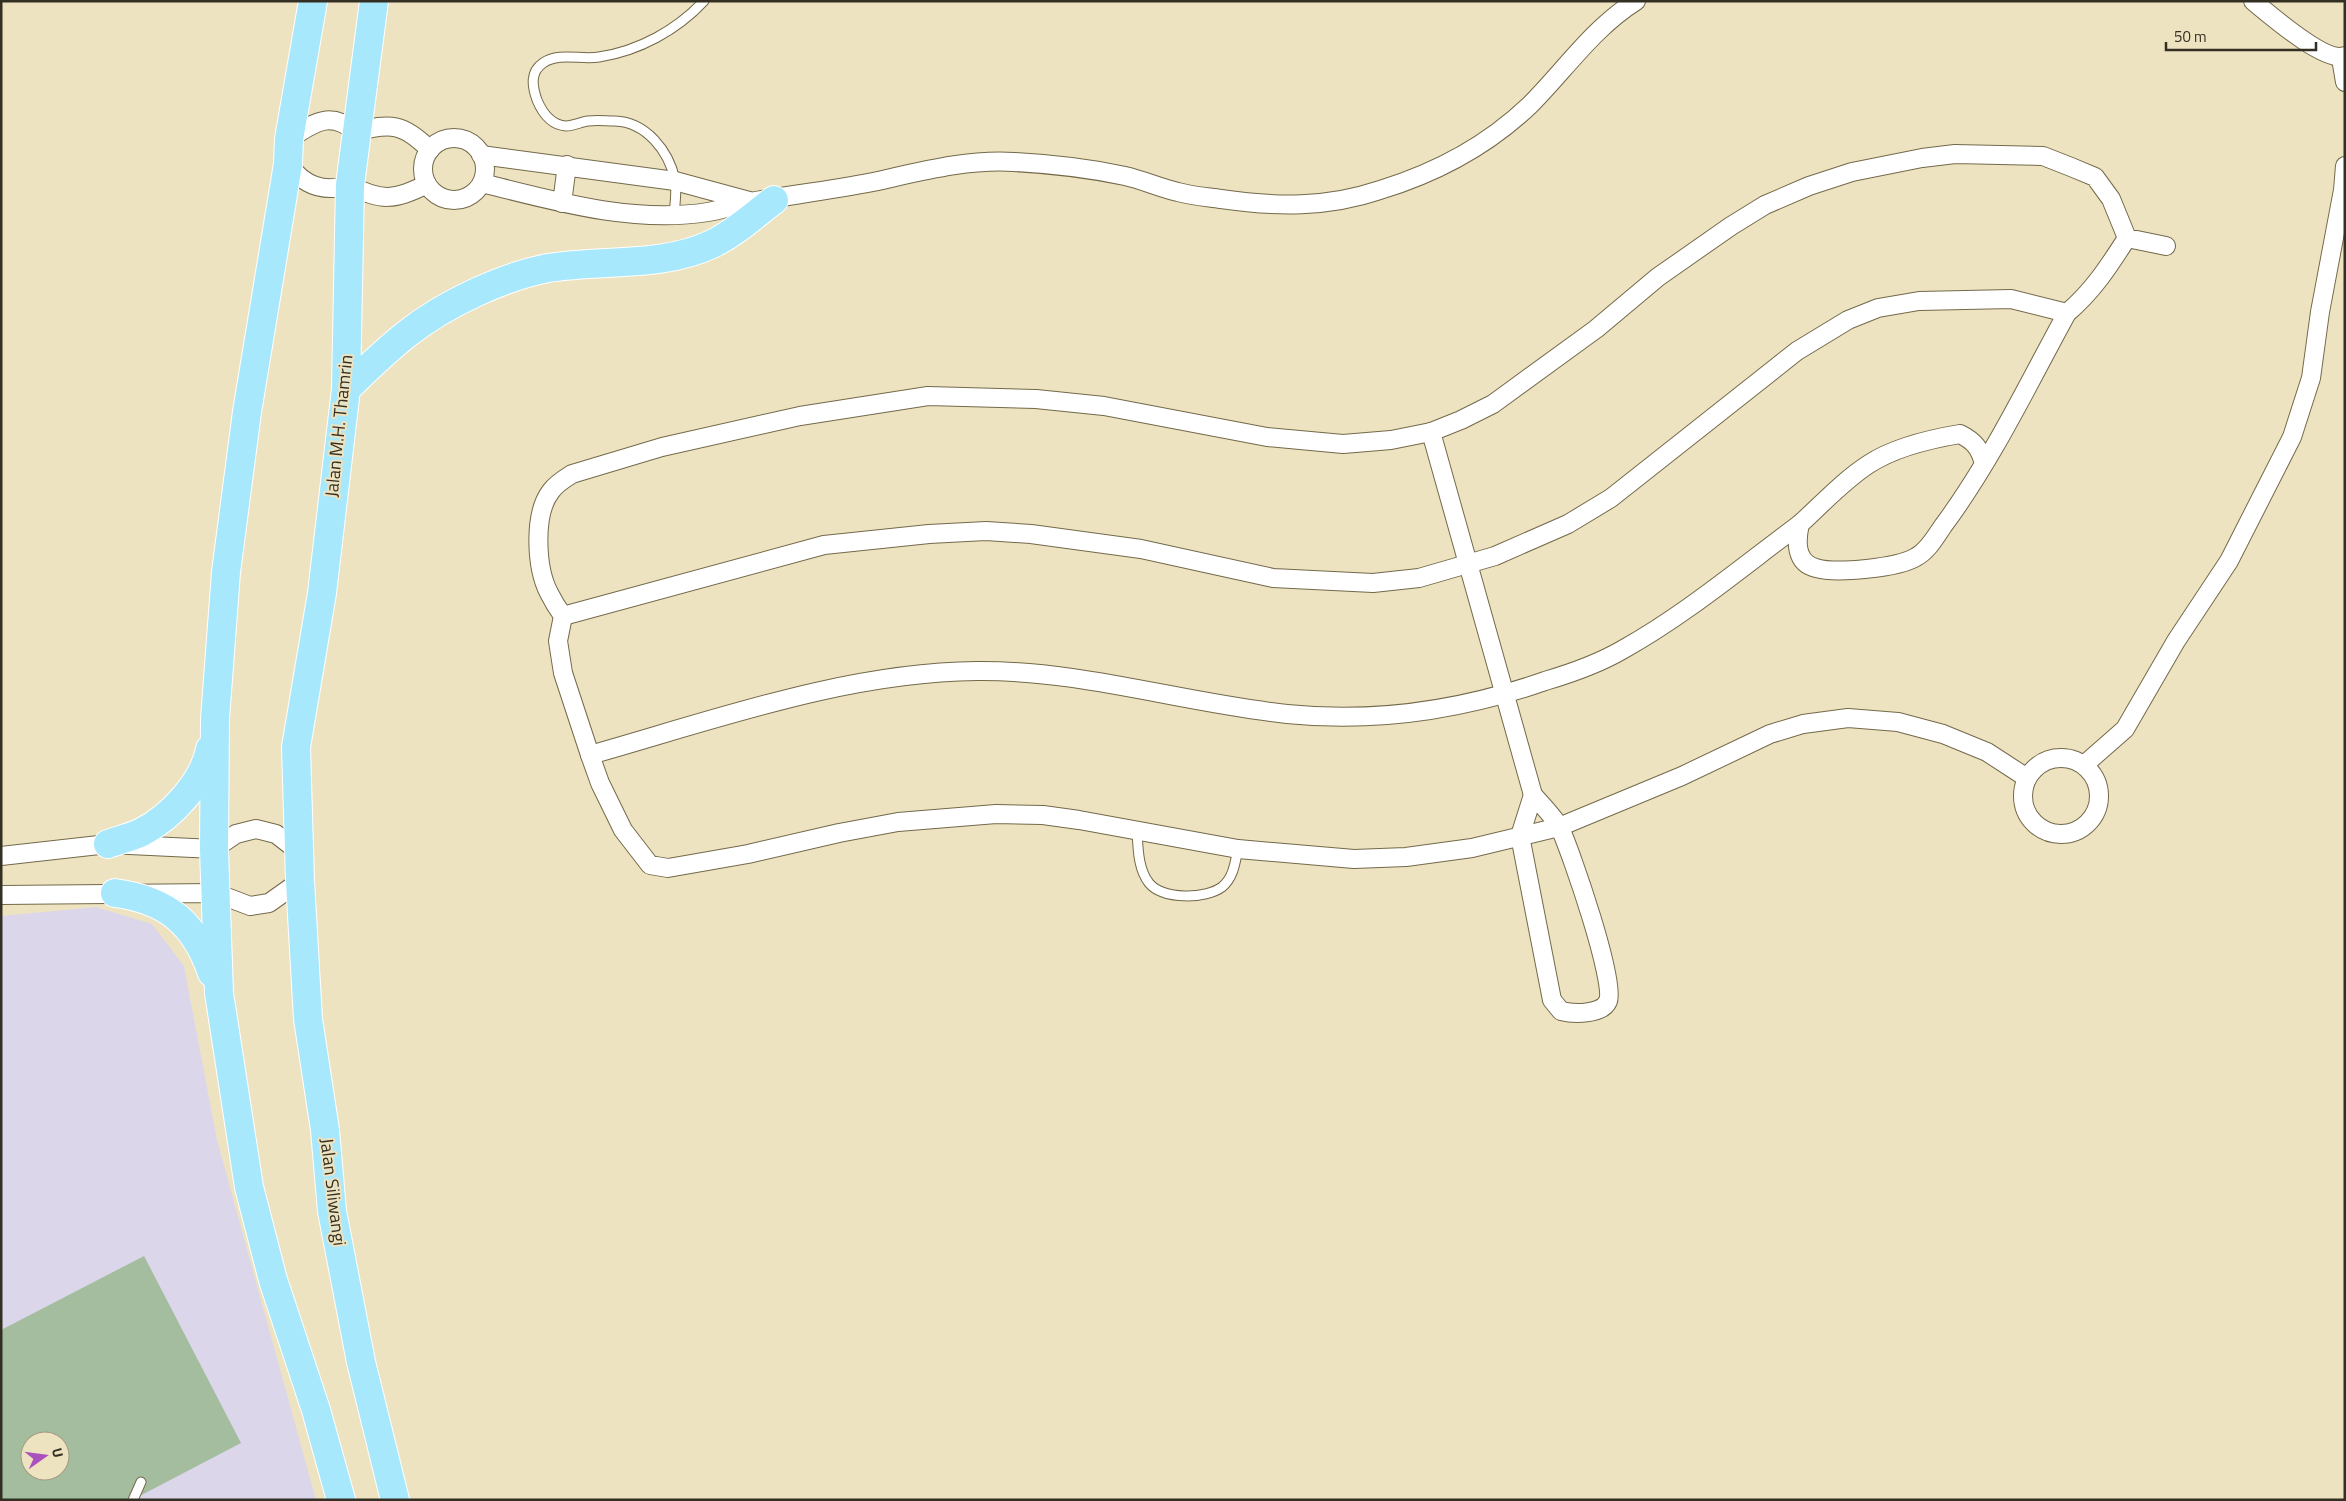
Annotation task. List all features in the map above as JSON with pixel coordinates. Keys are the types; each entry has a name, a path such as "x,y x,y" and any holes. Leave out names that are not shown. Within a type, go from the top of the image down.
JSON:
{"main road":[{"path":"313,1 242,450 226,572 215,719 214,848 219,993 249,1187 274,1280 316,1410 341,1500"},
{"name":"Jalan M.H. Thamrin","path":"298,851 296,747 322,593 346,389 350,185 374,1"},
{"path":"346,389 408,333 456,302 501,283 546,269 593,263 636,262 676,256 712,244 740,226 762,201"},
{"path":"108,844 142,832 170,812 194,786 209,754 215,719"},
{"path":"298,851 300,880"},
{"name":"Jalan Siliwangi","path":"300,880 308,1019 325,1130 332,1212 361,1362 395,1500"},
{"path":"115,893 137,896 158,904 178,916 193,932 205,952 219,993"}],"street":[{"path":"482,183 577,207 674,214 708,212 955,165 1010,162 1073,166 1129,177 1180,193 1239,201 1292,206 1341,201 1380,190 1462,157 1500,130 1530,104 1574,55 1623,10 1636,1"},
{"path":"2253,1 2307,43 2330,55 2343,57 2345,82"},
{"path":"427,184 406,195 389,198 369,195 350,185 336,189 322,189 308,184 296,176 288,151 314,124 331,119 344,122 356,132 376,126 394,126 414,134 430,150"},
{"path":"457,138 475,146 481,154 485,174 477,191 460,200 441,198 427,184 424,173 424,161 430,150 437,143 457,138"},
{"path":"481,154 675,181 762,201"},
{"path":"2027,778 1987,752 1943,734 1898,722 1848,718 1803,724 1770,734 1665,783 1559,827 1472,848 1406,856 1354,859 1238,849 1103,823 1043,815 996,814 937,818 839,833 748,854 668,868 650,865 623,830 600,783 590,755 563,674 558,641 563,616 548,592 540,563 538,529 550,493 560,481 572,474 662,447 800,416 928,396 1036,399 1104,406 1267,437 1343,444 1391,440 1431,432 1492,404 1596,329 1658,276 1731,226 1773,202 1808,186 1852,172 1955,154 2043,156 2095,177 2111,199 2127,238"},
{"path":"562,203 567,165"},
{"path":"2084,765 2125,729 2176,641 2229,561 2292,437 2311,378 2320,312 2343,190 2345,166"},
{"path":"2127,238 2166,246"},
{"path":"1800,524 1797,550 1803,561 1810,567 1822,570 1879,568 1918,557 1927,548 1954,511 1984,464 2067,313 2086,296 2105,274 2127,238"},
{"path":"563,616 824,545 929,534 986,531 1031,534 1141,549 1273,578 1328,583 1373,583 1419,578 1470,565 1495,556 1568,524 1611,498 1797,351 1848,320 1871,311 1919,301 2011,299 2067,313"},
{"path":"1431,432 1470,565 1533,795 1559,827 1604,956 1608,980 1607,1003 1593,1011 1561,1011 1552,1000 1520,836 1533,795"},
{"path":"590,755 833,688 922,673 1018,672 1101,681 1287,714 1390,716 1470,704 1506,695 1584,668 1622,650 1661,626 1800,524 1856,474 1869,464 1890,453 1960,434 1975,444 1981,451 1984,464"},
{"path":"2052,758 2074,760 2084,765 2092,773 2097,783 2099,804 2089,824 2070,834 2048,833 2031,820 2025,811 2023,800 2027,778 2034,769 2052,758"},
{"path":"1,856 108,844 214,848 236,834 256,829 276,834 298,851"},
{"path":"1,894 216,893 250,906 269,903 300,880"}],"lane":[{"path":"674,214 675,181 660,144 639,127 618,121 589,121 566,126 553,122 542,111 532,86 535,70 544,62 556,58 598,58 624,52 658,38 689,18 704,1"},
{"path":"1137,831 1140,863 1150,884 1172,895 1204,896 1222,887 1233,874 1238,849"},
{"path":"133,1500 140,1482"}],"shaded area":[{"path":"96,907 152,924 184,966 217,1140 316,1500 1,1500 1,916"}],"green space":[{"path":"144,1256 241,1443 132,1500 1,1500 1,1330"}]}
